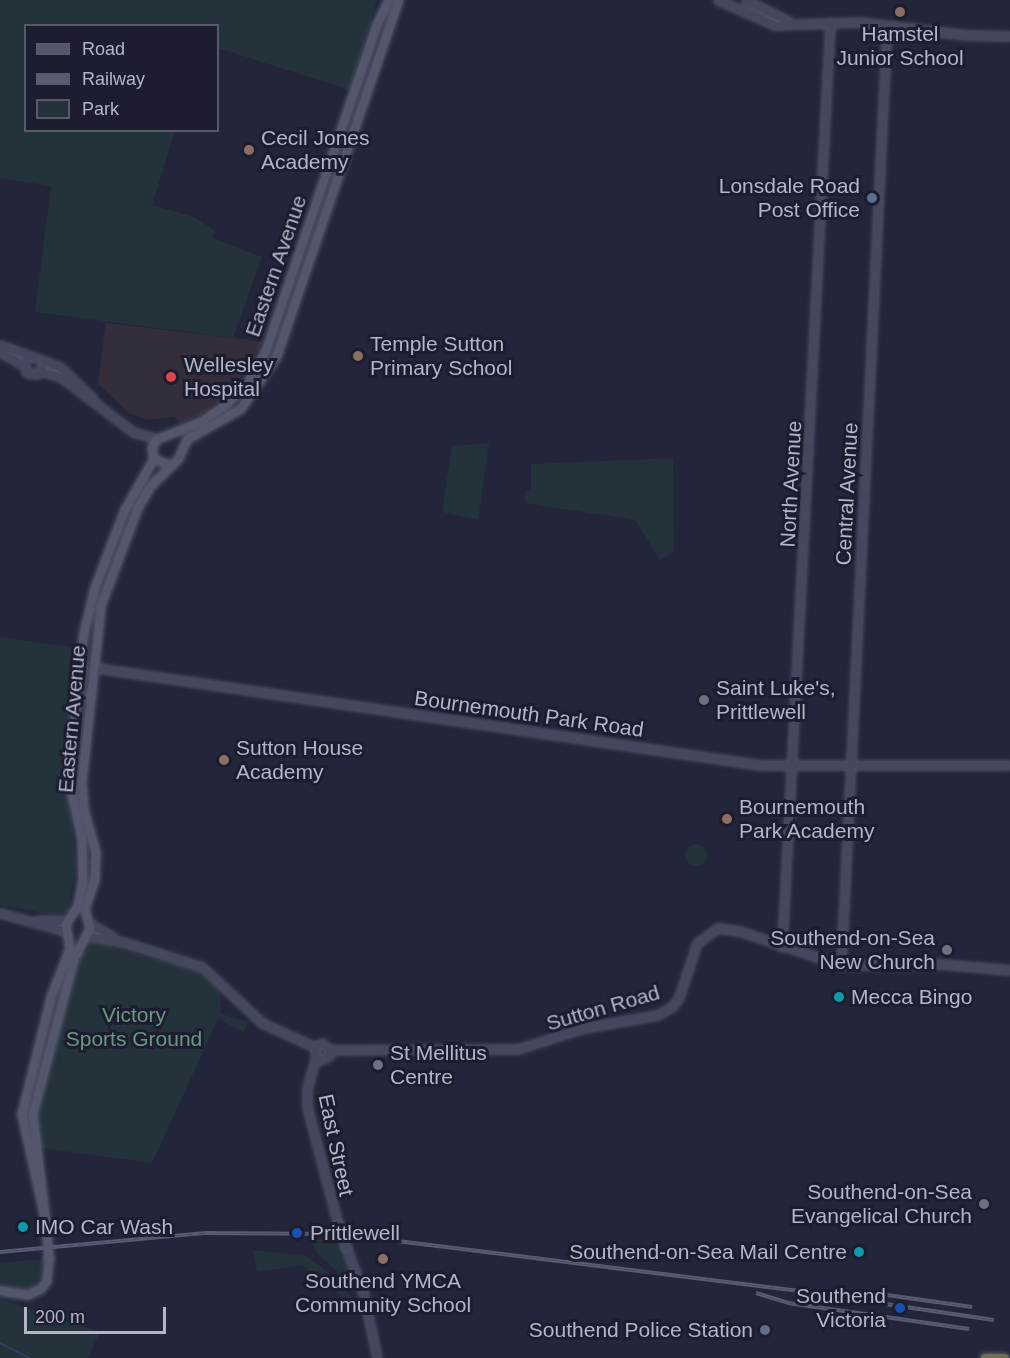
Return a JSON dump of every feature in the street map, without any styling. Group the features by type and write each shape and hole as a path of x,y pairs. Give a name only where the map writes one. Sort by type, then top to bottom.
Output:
{"highway":[{"path":"985,1358 1004,1358"}],"main road":[{"name":"Eastern Avenue","path":"46,1219 32,1170 22,1114 52,995 70,949 67,934 70,919 80,897 83,856 72,794 71,757 82,655 95,588 125,510 153,455 157,439 169,436 225,406 247,384 266,351 377,25 389,0"},
{"name":"Eastern Avenue","path":"0,1292 28,1295 41,1289 47,1281 49,1259 34,1134 35,1100 74,960 86,938 96,867 82,790 92,668 105,594 142,500 169,465 178,460 188,439 241,409 277,356 399,0"},
{"path":"169,436 178,441 182,449"},
{"path":"153,455 169,465"},
{"path":"70,919 87,921"},
{"path":"67,934 86,938"}],"street":[{"path":"718,0 768,23 830,22 887,25 966,35 1010,36"},
{"path":"746,0 765,13 796,23"},
{"name":"North Avenue","path":"782,947 794,765 830,22"},
{"name":"Central Avenue","path":"842,965 887,25"},
{"path":"0,345 28,356 38,356 42,361 60,366 110,416"},
{"path":"0,352 23,364 30,374 40,371 61,377 133,432 153,455"},
{"path":"23,364 28,356"},
{"path":"40,371 42,361"},
{"path":"133,432 157,439"},
{"path":"77,710 92,668 82,655"},
{"name":"Bournemouth Park Road","path":"92,668 737,762 794,765 1010,765"},
{"path":"0,913 33,920 67,934"},
{"path":"33,920 70,919"},
{"name":"Sutton Road","path":"87,921 123,942"},
{"name":"Sutton Road","path":"86,938 123,942 202,967 262,1023 315,1047 324,1043 330,1050 526,1047 570,1031 666,1011 679,997 697,943 715,929 733,929 842,965 941,964 1010,970"},
{"path":"315,1047 316,1057 324,1060 330,1050"},
{"name":"East Street","path":"316,1057 307,1096 311,1124 338,1224 363,1292 377,1358"},
{"name":"East Street","path":"310,1076 324,1060"}],"shaded area":[{"name":"Wellesley Hospital","path":"106,323 263,342 231,393 197,417 180,423 174,417 147,420 129,413 98,384"}],"green space":[{"path":"0,0 377,0 350,90 219,48 219,24 24,24 24,132 175,132 152,205 194,217 215,231 212,238 262,257 233,338 35,312 51,186 0,178"},
{"path":"489,443 478,520 442,512 452,446"},
{"path":"673,458 674,552 660,560 635,520 525,503 525,491 531,491 531,464"},
{"path":"0,637 76,648 65,759 76,866 68,911 60,916 0,905"},
{"path":"696,844 704,847 707,855 704,863 696,866 688,863 685,855 688,847"},
{"name":"Victory Sports Ground","path":"93,942 197,970 220,991 221,1014 248,1022 244,1032 218,1019 152,1163 41,1148 37,1122 41,1096 75,966"},
{"path":"311,1239 339,1240 358,1292 317,1253"},
{"path":"253,1250 306,1256 337,1279 352,1298 343,1297 302,1265 257,1272"},
{"path":"42,1259 42,1275 30,1290 0,1289 0,1263"},
{"path":"0,1299 100,1332 88,1358 0,1358"}],"waterway":[{"path":"0,1343 29,1358"}],"railway":[{"path":"0,1252 206,1233 341,1234 797,1291 994,1320"},
{"path":"756,1293 788,1303 969,1329"},
{"path":"880,1294 972,1307"}],"place":[{"name":"Hamstel Junior School","path":"900,12"},
{"name":"Cecil Jones Academy","path":"249,150"},
{"name":"Lonsdale Road Post Office","path":"872,198"},
{"name":"Temple Sutton Primary School","path":"358,356"},
{"name":"Wellesley Hospital","path":"171,377"},
{"name":"Saint Luke's, Prittlewell","path":"704,700"},
{"name":"Sutton House Academy","path":"224,760"},
{"name":"Bournemouth Park Academy","path":"727,819"},
{"name":"Southend-on-Sea New Church","path":"947,950"},
{"name":"Mecca Bingo","path":"839,997"},
{"name":"St Mellitus Centre","path":"378,1065"},
{"name":"Southend-on-Sea Evangelical Church","path":"984,1204"},
{"name":"IMO Car Wash","path":"23,1227"},
{"name":"Prittlewell","path":"297,1233"},
{"name":"Southend-on-Sea Mail Centre","path":"859,1252"},
{"name":"Southend YMCA Community School","path":"383,1259"},
{"name":"Southend Victoria","path":"900,1308"},
{"name":"Southend Police Station","path":"765,1330"}]}
